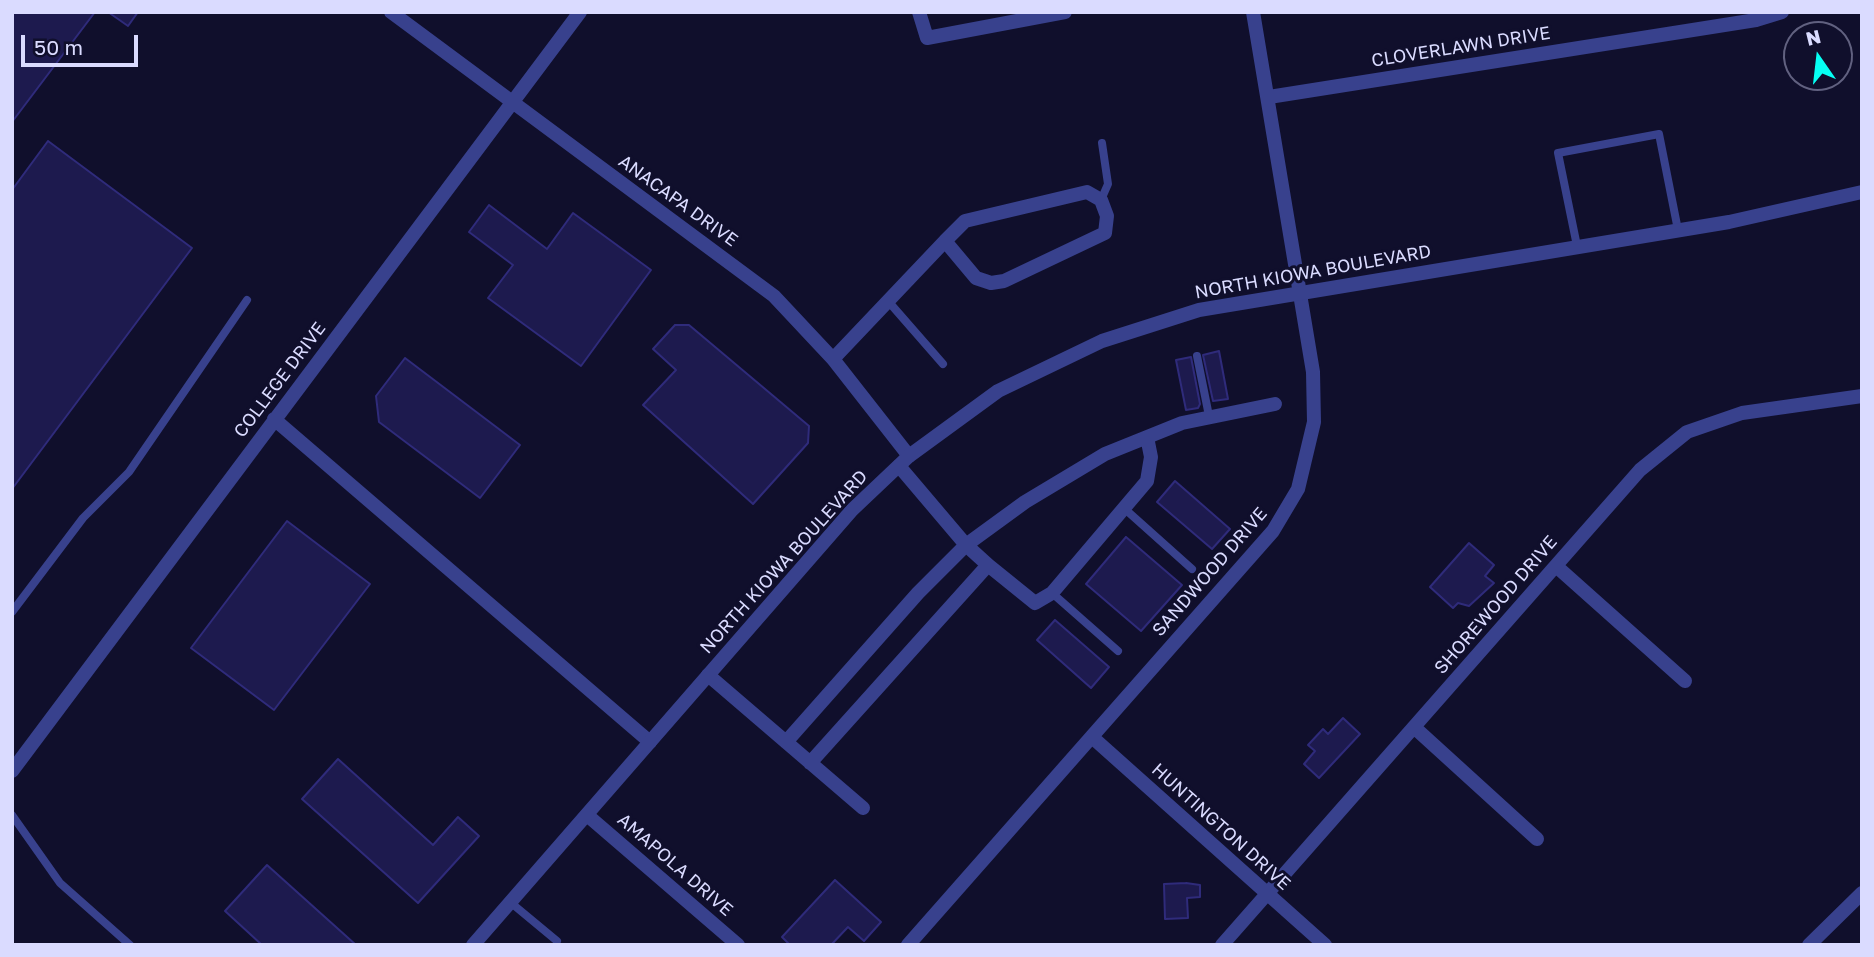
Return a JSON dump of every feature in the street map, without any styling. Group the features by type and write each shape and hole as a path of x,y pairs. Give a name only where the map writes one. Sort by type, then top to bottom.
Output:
{"street":[{"name":"ANACAPA DRIVE","path":"391,12 774,296 833,359 966,545 1035,603 1052,593"},
{"name":"COLLEGE DRIVE","path":"12,771 580,12"},
{"path":"919,12 927,38 1065,12"},
{"name":"SANDWOOD DRIVE","path":"908,945 1273,531 1298,489 1314,422 1313,372 1253,12"},
{"name":"CLOVERLAWN DRIVE","path":"1269,97 1756,20 1782,12"},
{"path":"833,359 945,241 965,221 1087,192 1101,200 1107,216 1105,233 1004,281 991,283 976,278 945,241"},
{"name":"NORTH KIOWA BOULEVARD","path":"473,945 852,510 904,461 998,391 1102,341 1199,310 1299,291 1678,230 1789,210 1862,192"},
{"name":"SHOREWOOD DRIVE","path":"1222,945 1640,470 1687,432 1742,413 1862,396"},
{"path":"786,742 918,593 966,545 1078,468 1147,438 1209,416 1275,404"},
{"path":"274,419 650,742"},
{"path":"1052,593 1126,510 1147,481 1151,457 1147,438"},
{"path":"810,762 988,565"},
{"path":"1556,566 1685,681"},
{"path":"708,675 863,808"},
{"path":"1415,728 1537,839"},
{"name":"HUNTINGTON DRIVE","path":"1092,737 1325,945"},
{"name":"AMAPOLA DRIVE","path":"587,815 738,945"},
{"path":"1810,945 1862,893"}],"lane":[{"path":"1577,246 1558,153 1659,134 1678,230"},
{"path":"1101,200 1108,184 1102,143"},
{"path":"12,612 83,518 129,472 247,300"},
{"path":"888,301 943,365"},
{"path":"1197,356 1209,416"},
{"path":"1126,510 1192,569"},
{"path":"1052,593 1118,651"},
{"path":"12,815 60,883 130,945"},
{"path":"510,902 557,941"}],"building":[{"path":"12,12 95,12 12,122"},
{"path":"108,12 138,12 128,26"},
{"path":"48,141 192,248 12,489 12,190"},
{"path":"489,205 547,249 573,213 651,270 581,366 488,298 513,265 469,232"},
{"path":"675,325 689,325 809,426 808,443 753,504 643,405 676,370 653,349"},
{"path":"1219,351 1228,399 1213,401 1203,355"},
{"path":"1191,357 1200,404 1198,408 1186,410 1176,360"},
{"path":"405,358 520,445 480,498 379,422 376,396"},
{"path":"1175,481 1230,529 1212,549 1157,502"},
{"path":"287,521 370,584 274,710 191,648"},
{"path":"1126,537 1182,585 1141,631 1086,584"},
{"path":"1469,543 1494,565 1485,576 1494,583 1469,606 1458,603 1453,608 1430,587"},
{"path":"1055,620 1109,667 1091,688 1037,640"},
{"path":"1343,718 1360,734 1319,778 1304,764 1315,751 1308,745 1323,729 1328,734"},
{"path":"338,759 433,845 458,817 479,836 418,903 302,799"},
{"path":"267,865 356,945 262,945 225,911"},
{"path":"835,880 881,922 864,941 848,927 831,945 790,945 782,937"},
{"path":"1164,884 1200,885 1200,897 1187,898 1188,918 1165,919"}]}
